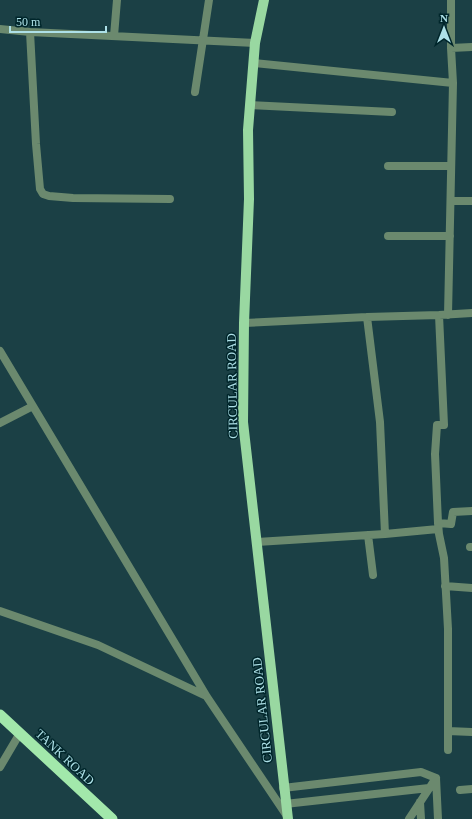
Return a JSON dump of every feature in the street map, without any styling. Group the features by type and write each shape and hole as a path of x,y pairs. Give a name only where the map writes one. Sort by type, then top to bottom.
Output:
{"highway":[{"name":"TANK ROAD","path":"0,715 112,819"}],"main road":[{"name":"CIRCULAR ROAD","path":"264,0 255,43 248,130 249,200 244,323 243,422 287,818"}],"street":[{"path":"114,36 117,0"},
{"path":"195,92 209,0"},
{"path":"448,315 453,83 451,0"},
{"path":"0,29 30,32 255,43"},
{"path":"30,32 36,144 40,189 43,194 73,198 170,199"},
{"path":"451,48 472,47"},
{"path":"253,63 453,83"},
{"path":"250,104 392,112"},
{"path":"388,166 451,166"},
{"path":"450,201 472,201"},
{"path":"388,236 450,236"},
{"path":"244,323 448,315 472,312"},
{"path":"439,315 444,424 437,425 435,454 438,526 444,558 448,629 448,750"},
{"path":"367,317 380,422 385,534"},
{"path":"0,351 207,697 287,818"},
{"path":"0,423 33,406"},
{"path":"257,542 385,534 451,524 453,512 472,511"},
{"path":"368,535 373,575"},
{"path":"445,586 472,588"},
{"path":"0,611 98,645 207,697"},
{"path":"448,731 472,732"},
{"path":"0,767 20,733"},
{"path":"283,788 421,772 436,778"},
{"path":"409,819 436,778"},
{"path":"436,778 438,819"},
{"path":"285,804 429,788"},
{"path":"460,790 472,789"},
{"path":"420,802 420,819"}]}
